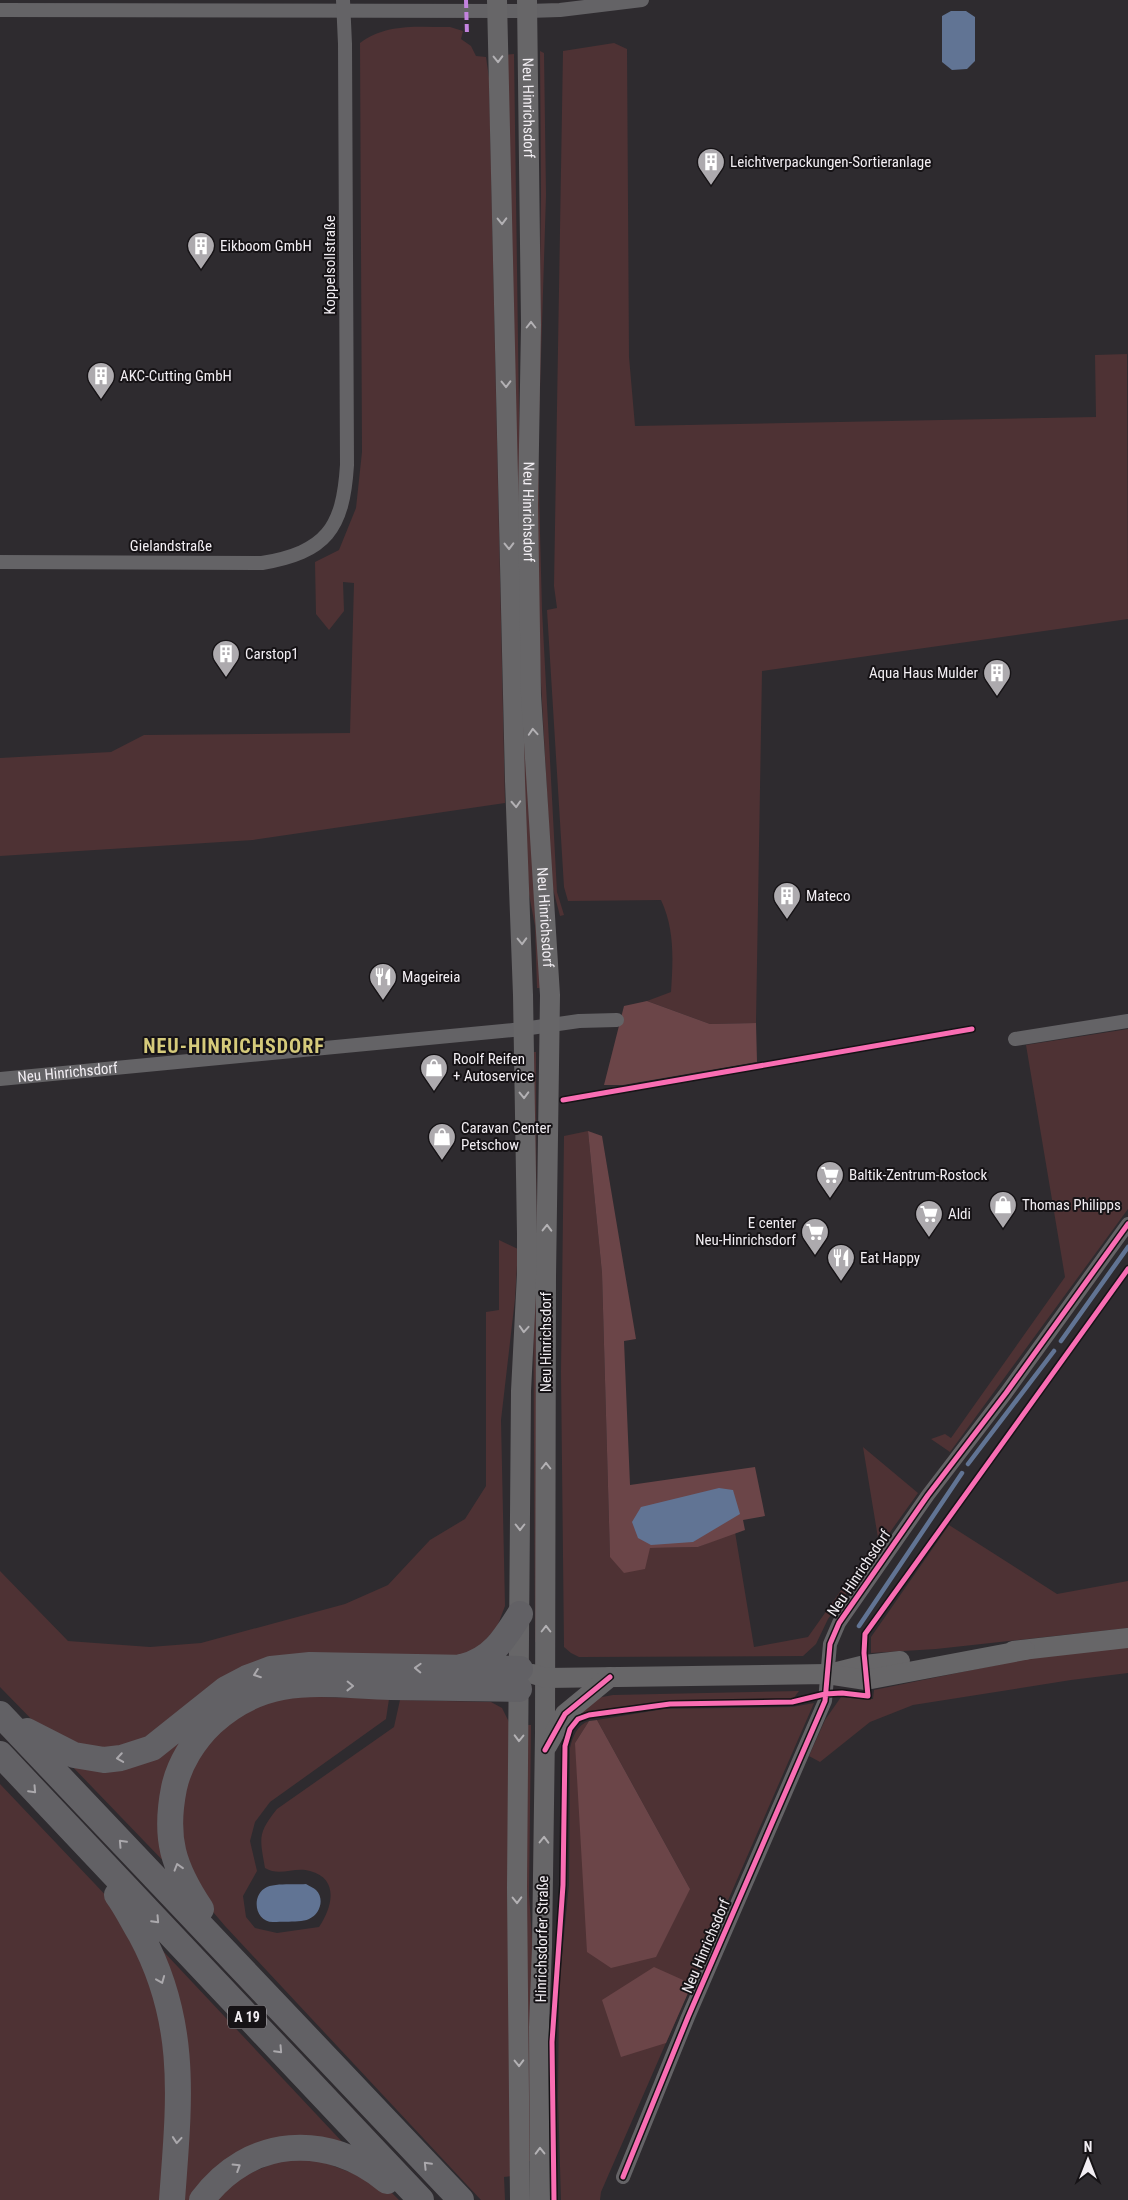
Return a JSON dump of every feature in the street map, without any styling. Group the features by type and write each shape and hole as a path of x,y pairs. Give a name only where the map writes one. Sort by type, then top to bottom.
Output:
{"highway":[{"path":"455,1669 474,1664 494,1651 520,1614"},
{"path":"2,1716 74,1755 104,1760 121,1758 152,1748 226,1689 247,1678 271,1669 310,1664 455,1669 519,1679"},
{"path":"240,1968 181,1878 172,1843 170,1817 176,1782 190,1751 208,1727 243,1699 257,1693 286,1686 519,1679"},
{"name":"A 19","path":"2,1716 460,2200"},
{"name":"A 19","path":"0,1754 421,2200"},
{"path":"74,1833 96,1873 119,1898 133,1921 163,1983 171,2010 177,2047 179,2082 172,2200"},
{"path":"202,2200 210,2189 234,2168 266,2152 296,2147 316,2148 350,2157 376,2171 411,2200"}],"main road":[{"name":"Neu Hinrichsdorf","path":"497,5 515,781 523,995 527,1274 520,1391 519,1679"},
{"name":"Neu Hinrichsdorf","path":"527,5 531,326 528,504 531,686 546,915 550,1025 546,1267 546,1678"},
{"path":"523,995 529,1013 538,1022 550,1025"},
{"path":"523,1029 538,1037 549,1050"},
{"path":"519,1679 827,1674 865,1665 1128,1638"},
{"path":"545,1750 565,1714 610,1677"},
{"name":"Hinrichsdorfer Straße","path":"540,2200 539,2027 546,1678"},
{"name":"Hinrichsdorfer Straße","path":"519,1679 517,1888 520,2200"}],"street":[{"path":"0,10 343,5 527,5 560,10 642,0"},
{"name":"Koppelsollstraße","path":"331,528 341,509 345,491 346,465 346,54 343,5"},
{"name":"Gielandstraße","path":"0,562 262,563 301,554 318,544 331,528"},
{"name":"Neu Hinrichsdorf","path":"0,1079 523,1029 579,1021 617,1020"},
{"path":"1015,1039 1128,1021"},
{"name":"Neu Hinrichsdorf","path":"622,2177 688,2017 825,1701 830,1644 839,1623 928,1495 1006,1393 1128,1224"}],"shaded area":[{"path":"450,27 463,31 461,39 471,46 476,56 486,57 489,78 505,803 253,840 0,856 0,758 111,752 144,735 350,733 354,583 343,582 344,611 329,630 316,614 315,562 339,550 356,508 362,452 360,43 391,29"},
{"path":"614,43 627,49 629,357 635,426 1096,417 1095,355 1127,354 1128,619 762,671 756,1023 710,1024 647,1001 671,992 671,934 666,911 661,900 568,901 564,887 547,610 557,608 554,586 563,51"},
{"path":"540,51 544,53 546,195 538,454 542,610 557,892 564,915 560,916 552,885 536,591 541,195"},
{"path":"514,54 523,699 541,988 537,988 535,926 529,894 518,698 504,55"},
{"path":"647,1001 710,1024 756,1023 757,1062 623,1085 604,1085 624,1006"},
{"path":"1128,1029 1128,1209 950,1452 931,1439 945,1434 951,1438 1065,1277 1026,1045"},
{"path":"532,1052 536,1052 538,1642 535,1642"},
{"path":"588,1131 602,1273 610,1557 650,1548 698,1547 735,1532 754,1647 808,1637 878,1538 863,1447 918,1493 828,1619 816,1644 803,1656 579,1657 564,1647 561,1372 564,1136"},
{"path":"588,1131 602,1136 636,1339 624,1341 630,1485 755,1467 765,1516 743,1520 745,1530 698,1547 650,1548 645,1569 624,1573 610,1557 602,1273"},
{"path":"499,1240 518,1249 515,1299 501,1420 505,1606 497,1627 481,1645 457,1659 362,1657 162,1733 100,1753 40,1728 0,1687 0,1571 68,1641 150,1647 201,1643 345,1604 388,1585 430,1540 465,1519 486,1486 486,1312 499,1310"},
{"path":"949,1525 1057,1594 1128,1581 1128,1628 936,1649 871,1653 871,1637"},
{"path":"1128,1647 1128,1673 913,1705 870,1722 820,1762 809,1756 825,1720 841,1697 873,1699 874,1690 1025,1659"},
{"path":"323,1675 192,1736 171,1869 68,1762 91,1765"},
{"path":"799,1691 793,1699 667,1701 582,1713 578,1710 597,1698 613,1695"},
{"path":"287,1696 389,1699 386,1719 270,1802 255,1822 250,1841 257,1871 243,1896 246,1917 255,1928 277,1933 319,1927 330,1903 331,1895 326,1880 320,1875 304,1870 276,1872 265,1868 261,1843 263,1831 277,1809 394,1727 400,1700 491,1702 502,1708 510,1724 512,2176 504,2177 505,2200 481,2200 225,1926 196,1892 178,1845 180,1792 210,1733 227,1718"},
{"path":"814,1703 601,2192 600,2200 561,2200 558,2099 559,1987 569,1884 570,1748 574,1735 581,1725 589,1721 575,1743 690,1889 597,1720 664,1709 792,1707"},
{"path":"597,1720 690,1889 656,1957 611,1968 587,1952 575,1743 589,1721"},
{"path":"527,1725 531,1725 529,1894 534,1968 531,2161 527,2161 525,1894"},
{"path":"0,1784 113,1903 140,1947 170,2047 165,2200 0,2200"},
{"path":"148,1935 347,2147 315,2140 193,2200 179,2200 183,2135"},
{"path":"654,1967 692,1984 666,2043 621,2057 602,2000"},
{"path":"299,2153 384,2185 399,2200 210,2200 224,2184"}],"water":[{"path":"951,11 966,11 975,17 975,61 967,69 952,70 942,62 942,16"},
{"path":"719,1488 733,1490 740,1514 693,1542 651,1545 638,1538 632,1522 641,1507"},
{"path":"306,1884 316,1890 321,1902 313,1917 301,1921 274,1922 262,1918 257,1908 257,1902 258,1896 267,1887"}],"waterway":[{"path":"1061,1341 1128,1247"},
{"path":"968,1464 1054,1351"},
{"path":"859,1626 962,1473"}],"marked path":[{"path":"466,0 467,35"}],"cycle path":[{"path":"563,1100 972,1029"},
{"path":"623,2177 688,2017 825,1701 830,1644 839,1623 928,1495 1006,1393 1128,1224"},
{"path":"554,2200 552,2042 563,1885 565,1746 570,1729 578,1719 589,1715 670,1704 792,1702 825,1694 842,1693 868,1696 864,1653 865,1634 1128,1269"},
{"path":"545,1750 565,1714 610,1677"}],"place":[{"name":"Leichtverpackungen-Sortieranlage","path":"711,186"},
{"name":"Eikboom GmbH","path":"201,270"},
{"name":"AKC-Cutting GmbH","path":"101,400"},
{"name":"Carstop1","path":"226,678"},
{"name":"Aqua Haus Mulder","path":"997,697"},
{"name":"Mateco","path":"787,920"},
{"name":"Mageireia","path":"383,1001"},
{"name":"Roolf Reifen + Autoservice","path":"434,1092"},
{"name":"Caravan Center Petschow","path":"442,1161"},
{"name":"Baltik-Zentrum-Rostock","path":"830,1199"},
{"name":"Thomas Philipps","path":"1003,1229"},
{"name":"Aldi","path":"929,1238"},
{"name":"E center Neu-Hinrichsdorf","path":"815,1256"},
{"name":"Eat Happy","path":"841,1282"}],"district":[{"name":"NEU-HINRICHSDORF","path":"234,1046"}]}
